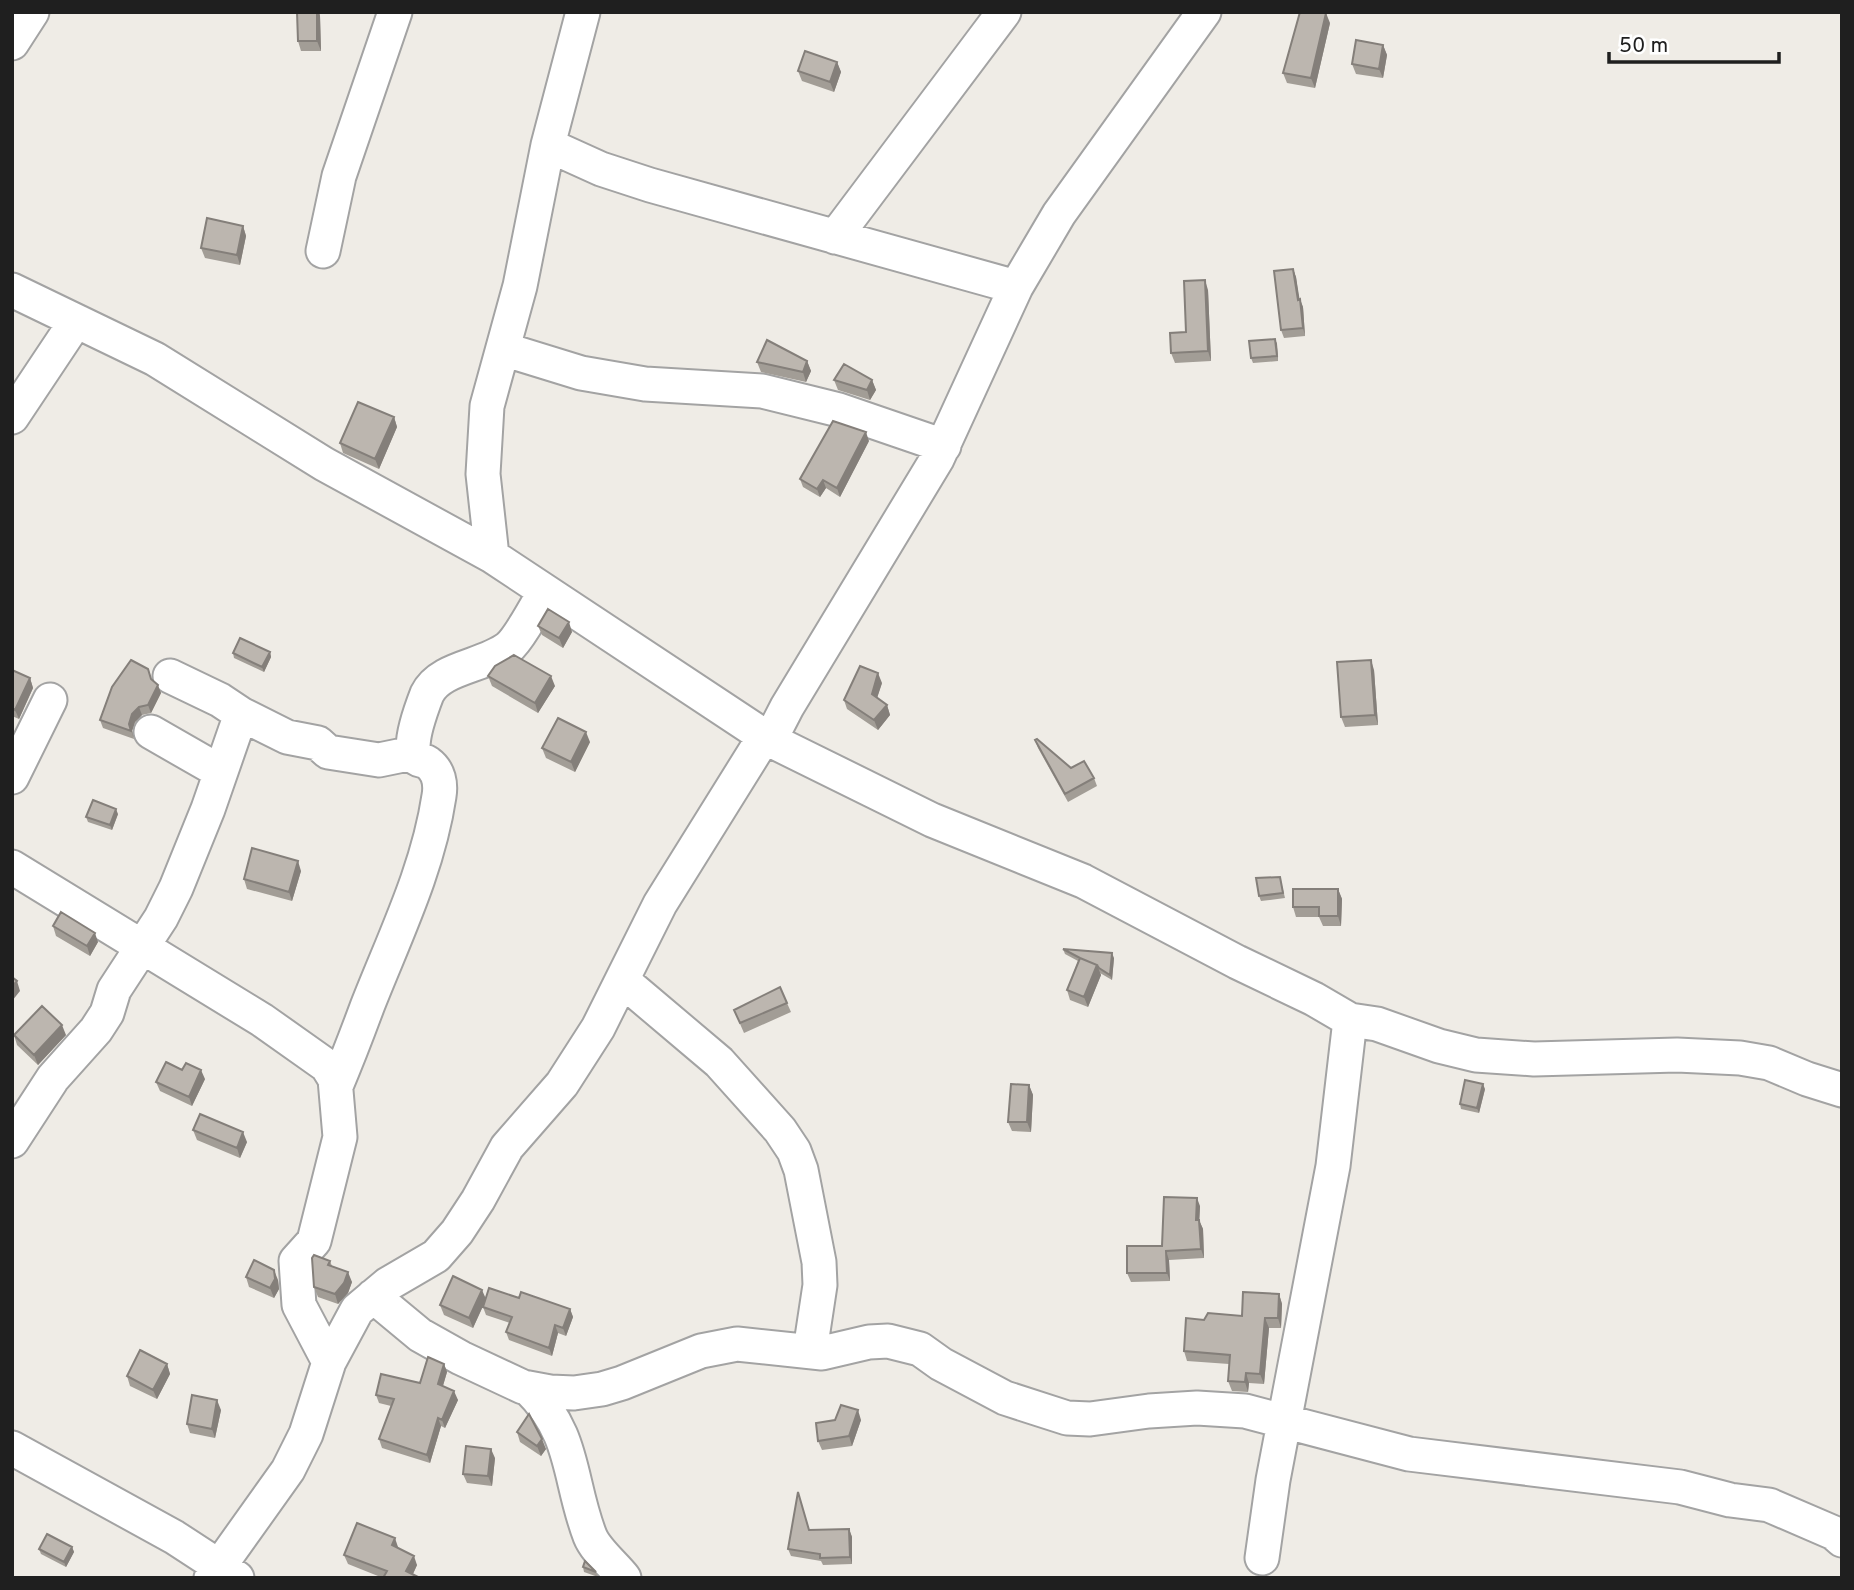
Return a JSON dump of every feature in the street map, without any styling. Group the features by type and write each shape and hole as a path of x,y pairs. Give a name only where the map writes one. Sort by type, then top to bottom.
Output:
{"street":[{"path":"12,43 32,12"},
{"path":"323,251 339,176 395,12"},
{"path":"492,556 483,474 487,406 520,286 548,145 583,12"},
{"path":"835,237 1004,12"},
{"path":"12,1448 223,1574 288,1470 306,1434 329,1362 356,1310 388,1284 436,1256 457,1232 478,1200 507,1147 562,1084 598,1028 660,904 787,707 944,446 1016,287 1059,215 1204,12"},
{"path":"548,145 601,169 650,185 1016,287"},
{"path":"12,289 155,359 324,464 492,556 767,739 932,820 1083,881 1350,1020 1377,1024 1439,1046 1476,1055 1534,1059 1677,1055 1740,1058 1769,1063 1842,1090"},
{"path":"12,417 76,321"},
{"path":"503,349 581,373 645,384 762,391 839,410 944,446"},
{"path":"336,1086 390,954 430,842 440,793 439,777 428,763 417,759 413,752 414,736 433,683 447,674 496,656 511,646 545,590"},
{"path":"170,676 287,737 318,743 328,752 379,760 413,752"},
{"path":"12,777 50,700"},
{"path":"12,1140 54,1078 96,1030 107,1013 114,990 161,918 208,809 241,714"},
{"path":"151,732 219,771"},
{"path":"12,867 289,1037 327,1066 335,1079 340,1137 314,1241 296,1261 299,1305 329,1362"},
{"path":"622,980 719,1062 780,1130 794,1151 801,1170 820,1262 820,1285 810,1351"},
{"path":"1262,1558 1273,1480 1333,1166 1350,1020"},
{"path":"373,1296 420,1335 461,1358 528,1388 574,1393 602,1389 701,1351 737,1344 822,1353 869,1342 888,1341 920,1349 941,1364 1005,1398 1067,1418 1090,1419 1149,1410 1197,1408 1245,1411 1409,1454 1680,1487 1730,1500 1769,1505 1834,1533 1842,1540"},
{"path":"528,1388 552,1415 562,1436 591,1539 624,1578"}],"building":[{"path":"297,12 317,12 317,41 298,41"},
{"path":"1300,12 1326,13 1311,78 1283,73"},
{"path":"1356,40 1383,45 1379,69 1352,64"},
{"path":"805,51 837,62 830,82 798,71"},
{"path":"207,218 243,226 237,255 201,248"},
{"path":"1293,269 1303,328 1281,330 1274,271"},
{"path":"1205,280 1208,351 1171,353 1170,333 1186,332 1184,281"},
{"path":"1275,339 1277,356 1251,358 1249,341"},
{"path":"767,340 807,361 803,372 757,362"},
{"path":"844,364 872,380 867,390 834,380"},
{"path":"358,402 394,417 375,459 340,443"},
{"path":"833,421 866,432 837,488 823,480 817,489 800,479"},
{"path":"548,609 569,622 559,638 538,626"},
{"path":"240,638 270,652 262,667 233,653"},
{"path":"514,655 551,676 535,703 488,676 495,666"},
{"path":"131,660 148,669 151,679 158,685 148,705 139,707 132,714 129,724 131,731 100,720 112,687"},
{"path":"1371,660 1375,715 1341,717 1337,662"},
{"path":"860,666 878,673 872,694 887,705 874,720 844,700"},
{"path":"12,670 30,678 15,710 12,708"},
{"path":"558,718 586,732 571,762 542,748"},
{"path":"1035,740 1071,768 1084,761 1094,778 1065,794"},
{"path":"93,800 116,809 110,825 86,817"},
{"path":"252,848 298,861 289,892 244,879"},
{"path":"1280,877 1283,893 1259,896 1256,878"},
{"path":"1293,889 1338,889 1338,916 1319,916 1319,907 1293,907"},
{"path":"61,912 95,933 87,946 53,926"},
{"path":"1063,949 1112,953 1110,975 1097,965"},
{"path":"1080,958 1097,965 1084,997 1067,990"},
{"path":"780,987 787,1003 740,1023 734,1010"},
{"path":"42,1006 62,1025 34,1055 14,1035"},
{"path":"166,1062 182,1070 186,1063 201,1070 189,1097 156,1082"},
{"path":"1465,1080 1483,1084 1477,1108 1460,1104"},
{"path":"1011,1084 1029,1085 1027,1122 1008,1122"},
{"path":"200,1114 243,1132 237,1148 193,1130"},
{"path":"1164,1197 1197,1198 1196,1220 1199,1220 1201,1249 1166,1251 1167,1273 1127,1273 1127,1246 1162,1246"},
{"path":"314,1255 330,1261 328,1265 348,1272 344,1283 335,1294 314,1287"},
{"path":"254,1260 274,1270 275,1279 270,1288 246,1277"},
{"path":"453,1276 482,1290 469,1318 440,1305"},
{"path":"489,1288 519,1298 521,1292 570,1309 563,1328 555,1325 549,1348 506,1332 512,1317 483,1307"},
{"path":"1243,1292 1279,1294 1278,1318 1265,1318 1260,1374 1246,1373 1245,1382 1228,1381 1230,1355 1184,1351 1186,1318 1204,1320 1208,1313 1242,1316"},
{"path":"140,1350 167,1364 153,1390 127,1376"},
{"path":"428,1357 444,1364 438,1384 454,1391 442,1420 438,1418 427,1455 379,1439 394,1399 376,1395 381,1374 420,1383"},
{"path":"192,1395 217,1400 212,1429 187,1424"},
{"path":"841,1405 858,1410 849,1436 818,1441 816,1423 835,1420"},
{"path":"529,1414 542,1439 537,1446 517,1432"},
{"path":"466,1446 491,1449 488,1476 463,1474"},
{"path":"798,1492 809,1530 849,1529 850,1557 820,1558 820,1554 788,1549"},
{"path":"357,1523 395,1538 392,1545 414,1556 406,1571 420,1578 383,1578 387,1571 344,1555"},
{"path":"47,1534 72,1547 64,1562 39,1549"},
{"path":"585,1561 596,1572 583,1567"}]}
